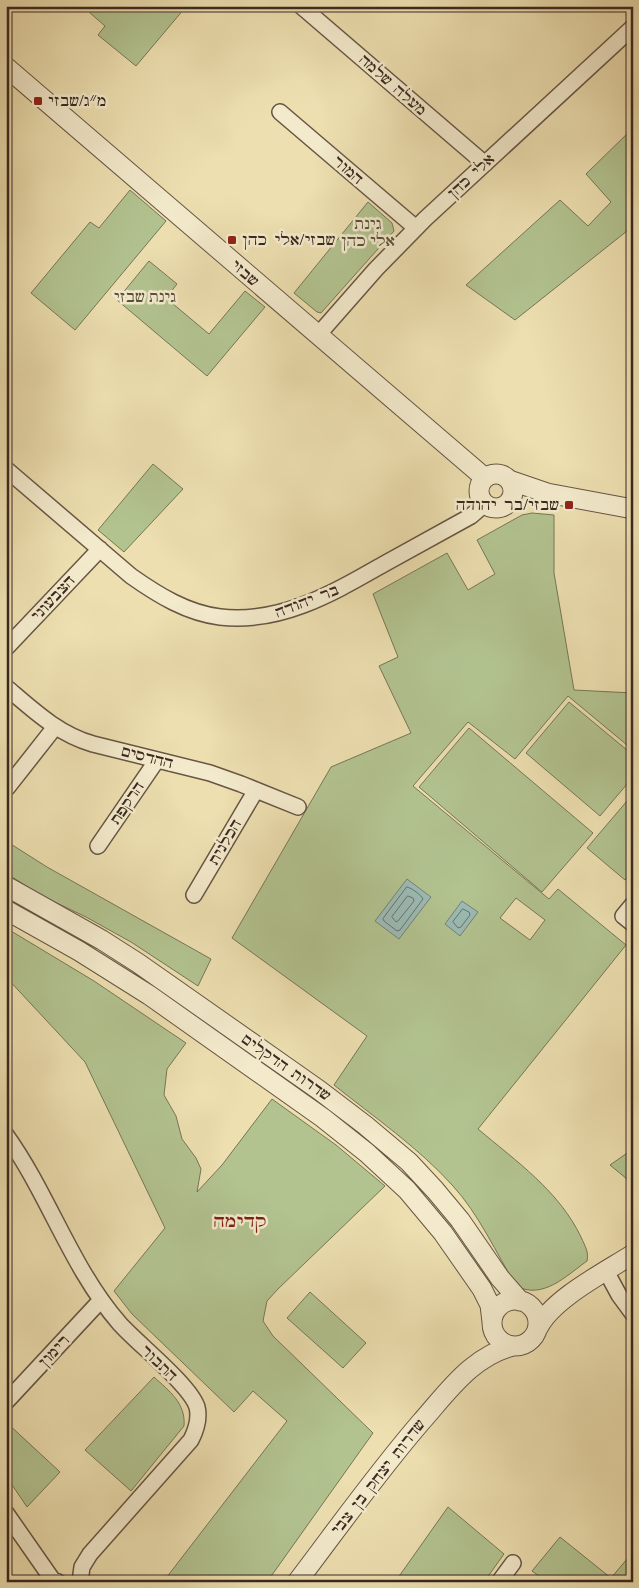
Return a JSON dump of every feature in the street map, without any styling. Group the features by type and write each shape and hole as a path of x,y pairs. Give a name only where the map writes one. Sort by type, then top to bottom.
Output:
{"street":[{"name":"מעלה שלמה","path":"301,6 484,164"},
{"name":"אלי כהן","path":"318,335 376,269 416,228 633,27"},
{"name":"שבזי","path":"6,67 485,478"},
{"name":"המור","path":"280,112 416,228"},
{"name":"בר יהודה","path":"6,469 131,576 175,603 219,617 266,616 291,610 317,600 344,587 471,516 485,504"},
{"path":"547,493 521,496 495,508 485,504 479,492 481,482 485,478 497,474 547,493 633,509"},
{"path":"507,504 512,494 509,480"},
{"name":"הצבעוני","path":"6,648 100,549"},
{"name":"ההדסים","path":"6,687 55,727 86,742 210,773 298,807"},
{"path":"6,788 55,727"},
{"name":"הרקפת","path":"98,846 157,760"},
{"name":"הכלנית","path":"194,895 256,790"},
{"name":"שדרות הדקלים","path":"6,886 90,933 138,963 365,1125 402,1156 435,1190 460,1220 510,1292 523,1302"},
{"path":"633,904 623,916 633,924"},
{"name":"שדרות הדקלים","path":"6,910 79,951 138,988 315,1113 367,1153 407,1190 443,1233 482,1289 490,1308 492,1323"},
{"name":"התבור","path":"6,1135 23,1161 101,1300 121,1325 188,1391 196,1406 198,1420 194,1433 186,1446 85,1560 80,1573 80,1582"},
{"path":"562,1300 544,1305 509,1301 500,1306 495,1312 492,1323 497,1338 503,1343 514,1346 524,1345 530,1341 548,1311 633,1254"},
{"path":"606,1271 619,1295 633,1314"},
{"name":"רימון","path":"6,1402 101,1300"},
{"path":"523,1302 536,1314 538,1328"},
{"name":"שדרות יצחק בן צבי","path":"298,1582 385,1465 462,1376 485,1343 492,1323"},
{"name":"שדרות יצחק בן צבי","path":"462,1376 491,1354 514,1346"},
{"path":"6,1513 52,1579 58,1582"},
{"path":"499,1582 512,1563"}],"green space":[{"path":"82,6 180,6 184,9 136,66 98,35 105,26"},
{"path":"633,128 633,226 515,320 466,285 560,200 588,226 611,202 586,174"},
{"path":"130,190 166,221 75,330 31,293 90,222 99,228"},
{"name":"גינת אלי כהן","path":"368,202 392,223 394,231 321,313 317,312 294,293"},
{"name":"גינת שבזי","path":"149,261 177,284 166,298 209,334 245,291 265,307 207,376 117,300"},
{"path":"153,464 183,489 124,552 98,530"},
{"path":"532,513 554,515 554,573 574,690 633,693 633,750 568,696 515,759 468,722 413,786 549,899 558,889 626,945 478,1129 549,1191 572,1220 586,1249 587,1261 554,1284 536,1290 526,1290 516,1286 471,1209 440,1172 396,1133 334,1085 367,1036 232,938 331,767 411,733 379,666 398,657 373,594 447,553 468,590 495,574 477,540 522,515","holes":["516,898 545,920 530,940 500,918"]},
{"path":"569,702 633,755 633,777 600,816 526,753"},
{"path":"469,728 593,833 542,892 419,787"},
{"path":"633,794 633,870 625,880 587,848"},
{"path":"6,841 47,867 211,959 198,986 131,942 86,917 40,895 6,873"},
{"path":"6,928 94,981 186,1043 167,1069 164,1095 176,1116 182,1139 196,1158 201,1169 197,1192 222,1165 272,1099 336,1145 385,1186 267,1301 263,1321 273,1336 373,1433 267,1582 163,1582 287,1421 253,1391 234,1412 132,1314 114,1291 165,1228 85,1062 6,977"},
{"path":"633,1149 633,1184 610,1165"},
{"path":"310,1292 366,1343 343,1368 287,1318"},
{"path":"154,1377 171,1393 179,1404 184,1418 184,1426 131,1491 85,1450"},
{"path":"6,1422 60,1472 27,1507 6,1476"},
{"path":"448,1507 504,1554 484,1582 395,1582"},
{"path":"560,1537 611,1578 633,1552 633,1582 547,1582 532,1571"}],"water":[{"path":"407,879 431,897 399,939 375,921"},
{"path":"462,901 478,912 460,936 445,924"}],"place":[{"name":"מ״ג/שבזי","path":"38,101"},
{"name":"שבזי/אלי כהן","path":"232,240"},
{"name":"שבזי/בר יהודה","path":"569,505"}],"district":[{"name":"קדימה","path":"240,1221"}]}
